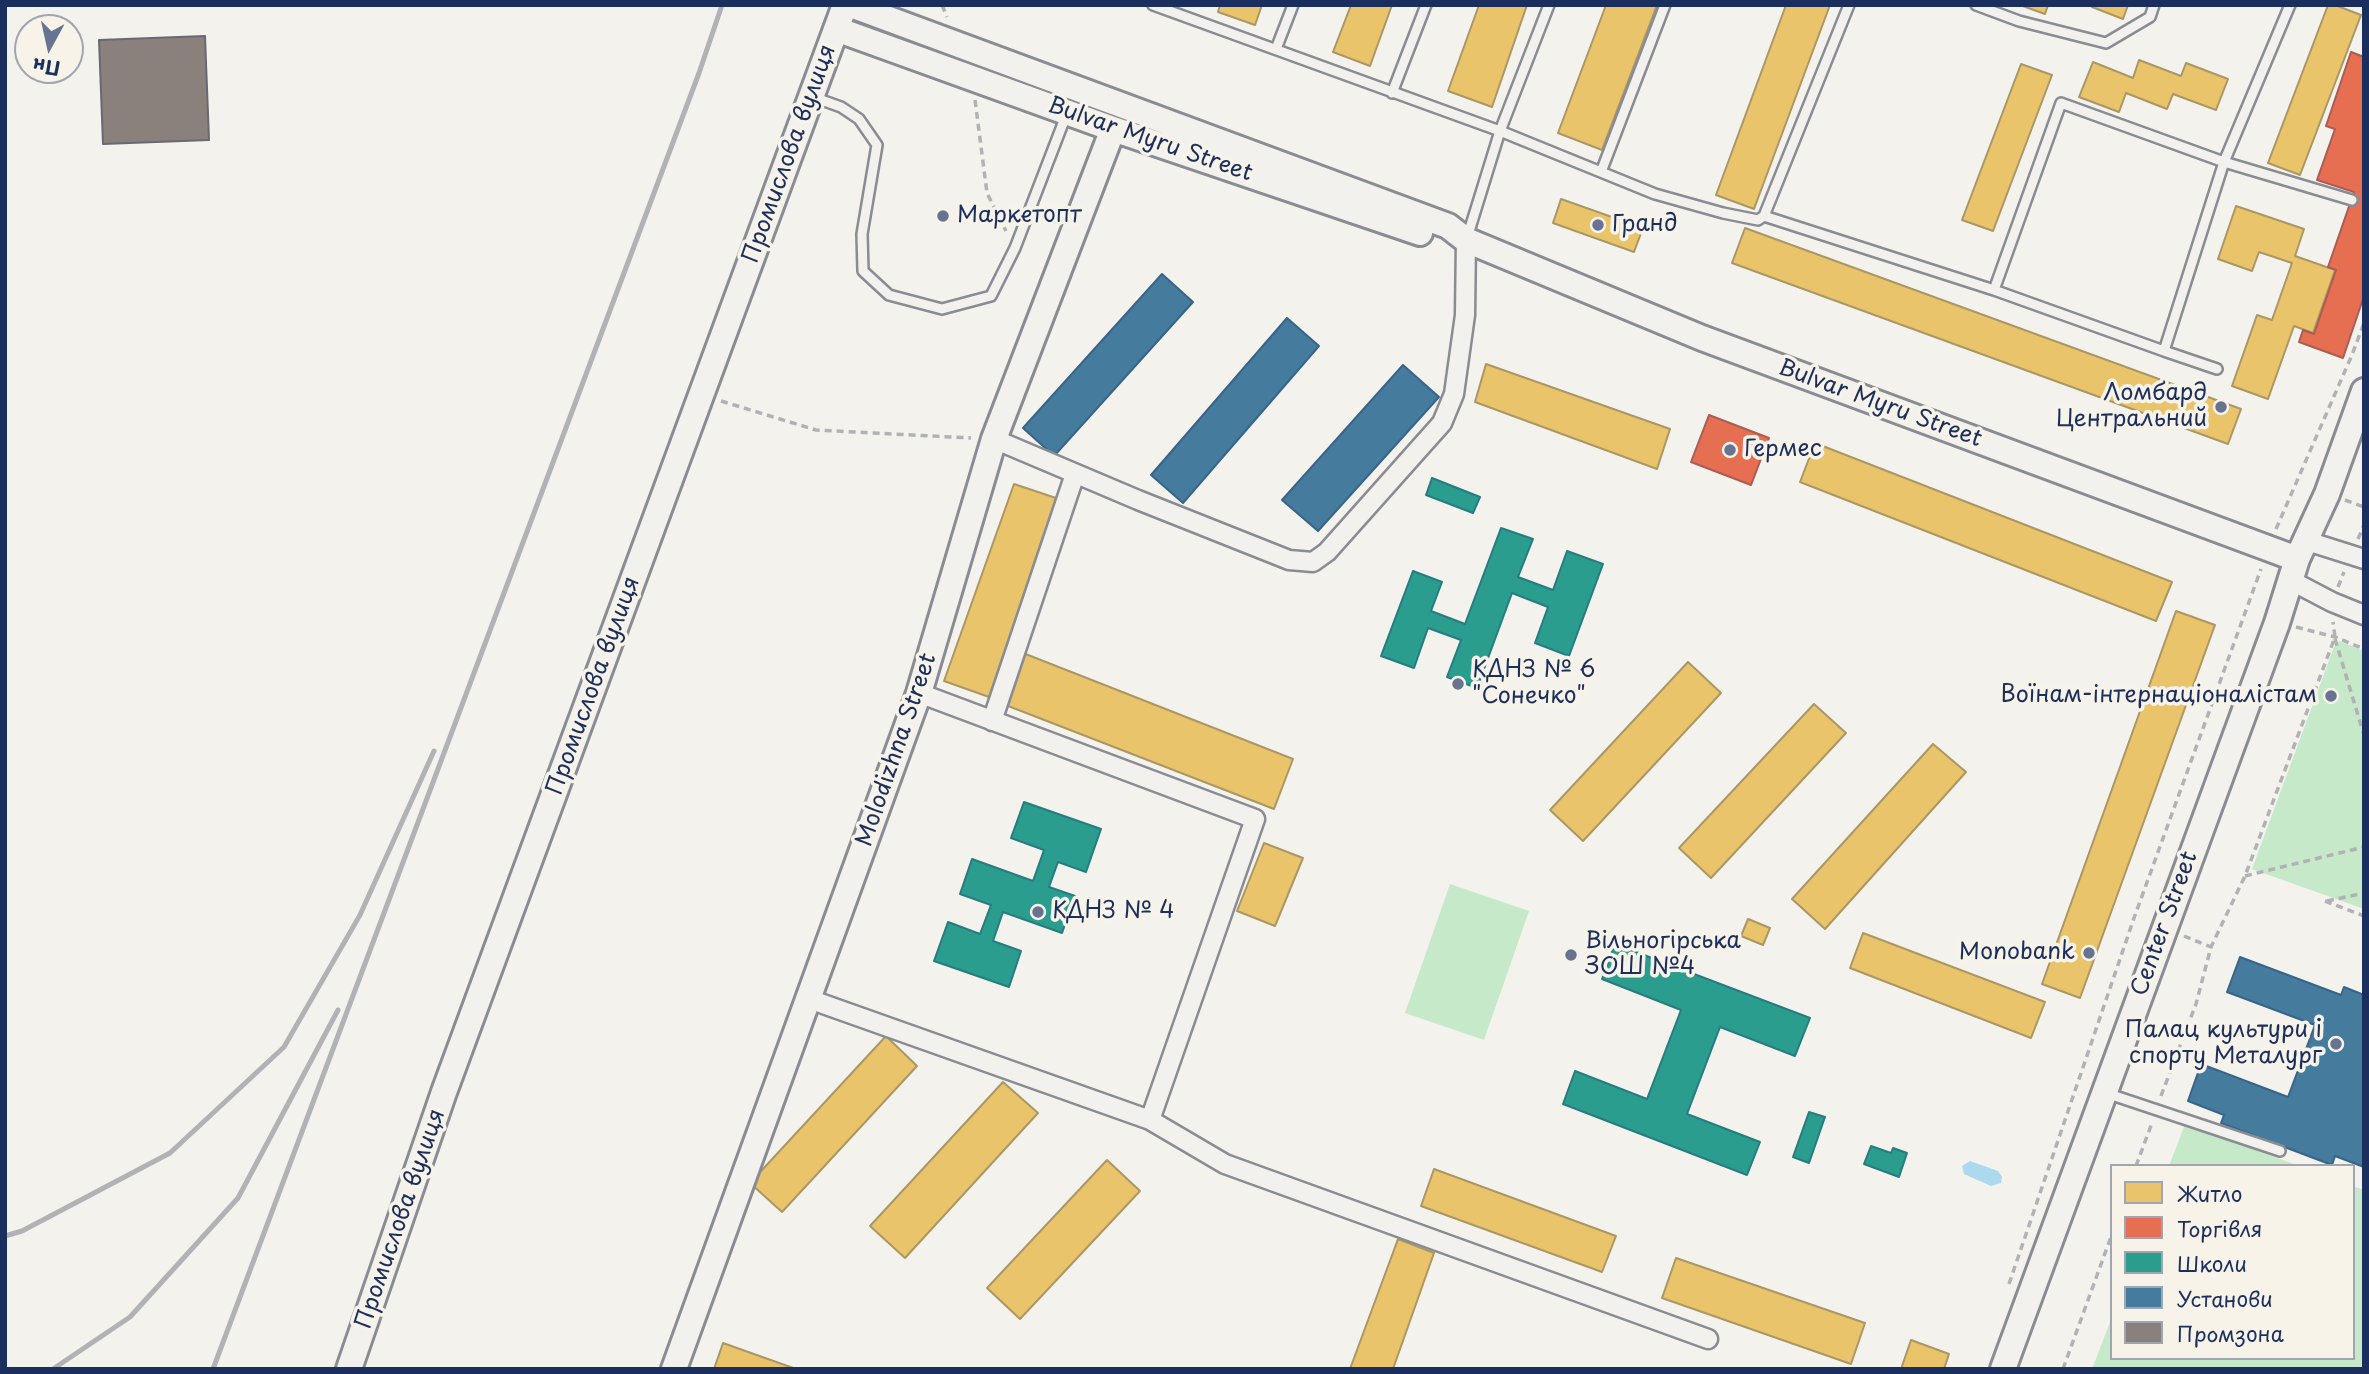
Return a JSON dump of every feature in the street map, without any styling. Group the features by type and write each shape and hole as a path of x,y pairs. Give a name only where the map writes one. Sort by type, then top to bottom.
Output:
{"street":[{"name":"Промислова вулиця","path":"349,1369 444,1092 845,5"},
{"name":"Bulvar Myru Street","path":"851,5 1448,226 1466,240 1702,338 2298,560 2358,557"},
{"name":"Bulvar Myru Street","path":"836,29 1113,129 1441,241 1466,240"},
{"name":"Molodizhna Street","path":"674,1369 919,693 994,439 1113,129"},
{"path":"994,439 1289,560 1313,562 1327,551 1443,423 1454,394 1465,315 1466,240"},
{"name":"Center Street","path":"2004,1369 2298,560 2364,391"},
{"path":"992,720 1075,474"},
{"name":"Bulvar Myru Street","path":"2298,560 2332,602 2364,614"},
{"path":"919,693 1255,819 1150,1120"},
{"path":"809,999 1150,1120 1225,1164 1708,1339"}],"lane":[{"path":"1153,5 1500,131 1655,194 1758,220 1764,216 1849,5"},
{"path":"1276,49 1293,5"},
{"path":"1392,93 1426,5"},
{"path":"1466,240 1500,131 1549,5"},
{"path":"1601,172 1665,5"},
{"path":"1976,5 2019,22 2106,43 2150,16 2154,5"},
{"path":"2164,351 2224,162 2288,6"},
{"path":"812,97 841,107 859,119 877,145 862,233 863,271 889,295 942,309 991,296 1015,248 1067,111"},
{"path":"1994,290 2062,103 2224,162 2352,200"},
{"path":"1764,216 1994,290 2217,369"},
{"path":"2104,1092 2280,1151"}],"path":[{"path":"942,5 959,45"},
{"path":"972,77 987,193 1015,248"},
{"path":"2005,1294 2134,918 2268,548 2364,323"},
{"path":"703,395 816,430 994,439"},
{"path":"2364,524 2358,557 2332,602 2334,637 2364,735"},
{"path":"2277,622 2334,637 2364,649"},
{"path":"2137,1164 2196,1004 2211,947 2245,876 2334,637"},
{"path":"2245,876 2364,847"},
{"path":"2364,893 2325,901 2364,915"},
{"path":"2063,1369 2110,1240"}],"green space":[{"path":"2339,641 2364,651 2364,909 2252,869 2334,647"},
{"path":"1450,884 1529,911 1484,1040 1405,1013"},
{"path":"2185,1124 2294,1164 2170,1164"},
{"path":"2355,1187 2364,1190 2364,1369 2092,1369 2110,1322 2110,1360 2355,1360"}],"water":[{"path":"1970,1161 1998,1171 2002,1177 2001,1183 1991,1186 1964,1174 1962,1166"}],"building: Житло":[{"path":"1220,5 1262,5 1255,25 1218,12"},
{"path":"1351,5 1392,5 1370,66 1333,52"},
{"path":"1479,5 1527,5 1492,107 1448,91"},
{"path":"1606,5 1657,5 1602,150 1558,133"},
{"path":"1786,5 1830,5 1754,209 1716,195"},
{"path":"2020,5 2048,5 2045,14"},
{"path":"2128,5 2123,19 2092,7"},
{"path":"2328,5 2361,15 2300,175 2268,163"},
{"path":"2139,60 2181,76 2186,63 2228,79 2216,110 2173,94 2167,109 2126,93 2119,112 2079,97 2093,62 2133,78"},
{"path":"2021,64 2052,75 1993,231 1962,220"},
{"name":"Гранд","path":"1561,199 1643,228 1634,252 1553,223"},
{"path":"2236,206 2304,229 2295,256 2335,270 2313,333 2294,326 2268,399 2232,386 2257,315 2272,320 2292,263 2259,252 2252,271 2218,259"},
{"path":"1745,228 2241,409 2228,444 1732,263"},
{"path":"1486,364 1670,429 1657,469 1475,402"},
{"path":"1815,443 2172,582 2156,621 1800,482"},
{"path":"1014,484 1059,499 989,697 944,681"},
{"path":"2176,611 2215,625 2080,998 2042,984"},
{"path":"1023,653 1293,759 1274,809 1003,704"},
{"path":"1688,662 1721,693 1583,841 1550,810"},
{"path":"1814,704 1846,733 1711,878 1679,848"},
{"path":"1933,744 1966,772 1825,929 1792,899"},
{"path":"1264,843 1303,858 1275,926 1237,911"},
{"path":"1748,919 1770,928 1763,945 1741,936"},
{"path":"1863,933 2045,1002 2031,1038 1850,968"},
{"path":"886,1036 917,1066 782,1212 750,1183"},
{"path":"1003,1082 1038,1113 905,1258 870,1226"},
{"path":"1107,1160 1140,1191 1020,1319 987,1288"},
{"path":"1434,1169 1616,1236 1602,1272 1421,1206"},
{"path":"1398,1239 1434,1253 1393,1369 1350,1369"},
{"path":"1676,1258 1865,1323 1851,1364 1662,1298"},
{"path":"1911,1340 1949,1354 1944,1369 1901,1369"},
{"path":"723,1343 796,1369 714,1369"}],"building: Торгівля":[{"path":"2351,52 2364,57 2364,296 2343,358 2299,342 2303,330 2314,334 2336,270 2328,267 2354,192 2317,180 2335,129 2326,126"},
{"name":"Гермес","path":"1709,415 1769,438 1751,485 1691,462"}],"building: Школи":[{"path":"1432,478 1480,497 1473,513 1426,495"},
{"path":"1501,528 1533,539 1518,577 1553,590 1567,551 1603,564 1569,656 1535,643 1548,607 1512,593 1477,688 1447,677 1461,640 1428,628 1414,668 1381,656 1413,571 1442,582 1431,611 1465,624"},
{"path":"1024,802 1101,829 1086,872 1058,862 1049,887 1075,896 1062,933 1003,912 993,941 1021,951 1009,987 934,961 948,922 980,934 991,905 960,894 972,859 1033,881 1044,850 1011,838"},
{"path":"1615,944 1810,1018 1795,1056 1720,1027 1687,1114 1760,1142 1747,1175 1563,1104 1575,1071 1647,1099 1681,1010 1602,979"},
{"path":"1809,1112 1825,1117 1809,1163 1793,1157"},
{"path":"1871,1146 1891,1153 1893,1148 1907,1153 1899,1177 1864,1164"}],"building: Установи":[{"path":"1162,274 1193,302 1054,456 1023,428"},
{"path":"1287,318 1319,346 1183,503 1151,475"},
{"path":"1403,365 1439,397 1318,531 1282,500"},
{"name":"Палац культури і спорту Металург","path":"2240,957 2341,995 2344,987 2364,995 2364,1167 2335,1156 2332,1164 2329,1164 2221,1123 2224,1115 2188,1101 2201,1064 2288,1097 2315,1025 2227,992"}],"building: Промзона":[{"path":"205,36 209,140 103,144 99,40"}],"railway":[{"path":"213,1369 699,73 722,5"},
{"path":"5,1236 22,1231 170,1153 284,1047 360,915 434,751"},
{"path":"53,1369 130,1317 238,1198 338,1010"}],"place":[{"name":"Маркетопт","path":"943,216"},
{"name":"Гранд","path":"1598,225"},
{"name":"Ломбард Центральний","path":"2221,407"},
{"name":"Гермес","path":"1730,450"},
{"name":"КДНЗ № 6 \"Сонечко\"","path":"1458,684"},
{"name":"Воїнам-інтернаціоналістам","path":"2331,696"},
{"name":"КДНЗ № 4","path":"1038,912"},
{"name":"Monobank","path":"2089,953"},
{"name":"Вільногірська ЗОШ №4","path":"1571,955"},
{"name":"Палац культури і спорту Металург","path":"2336,1044"}]}
